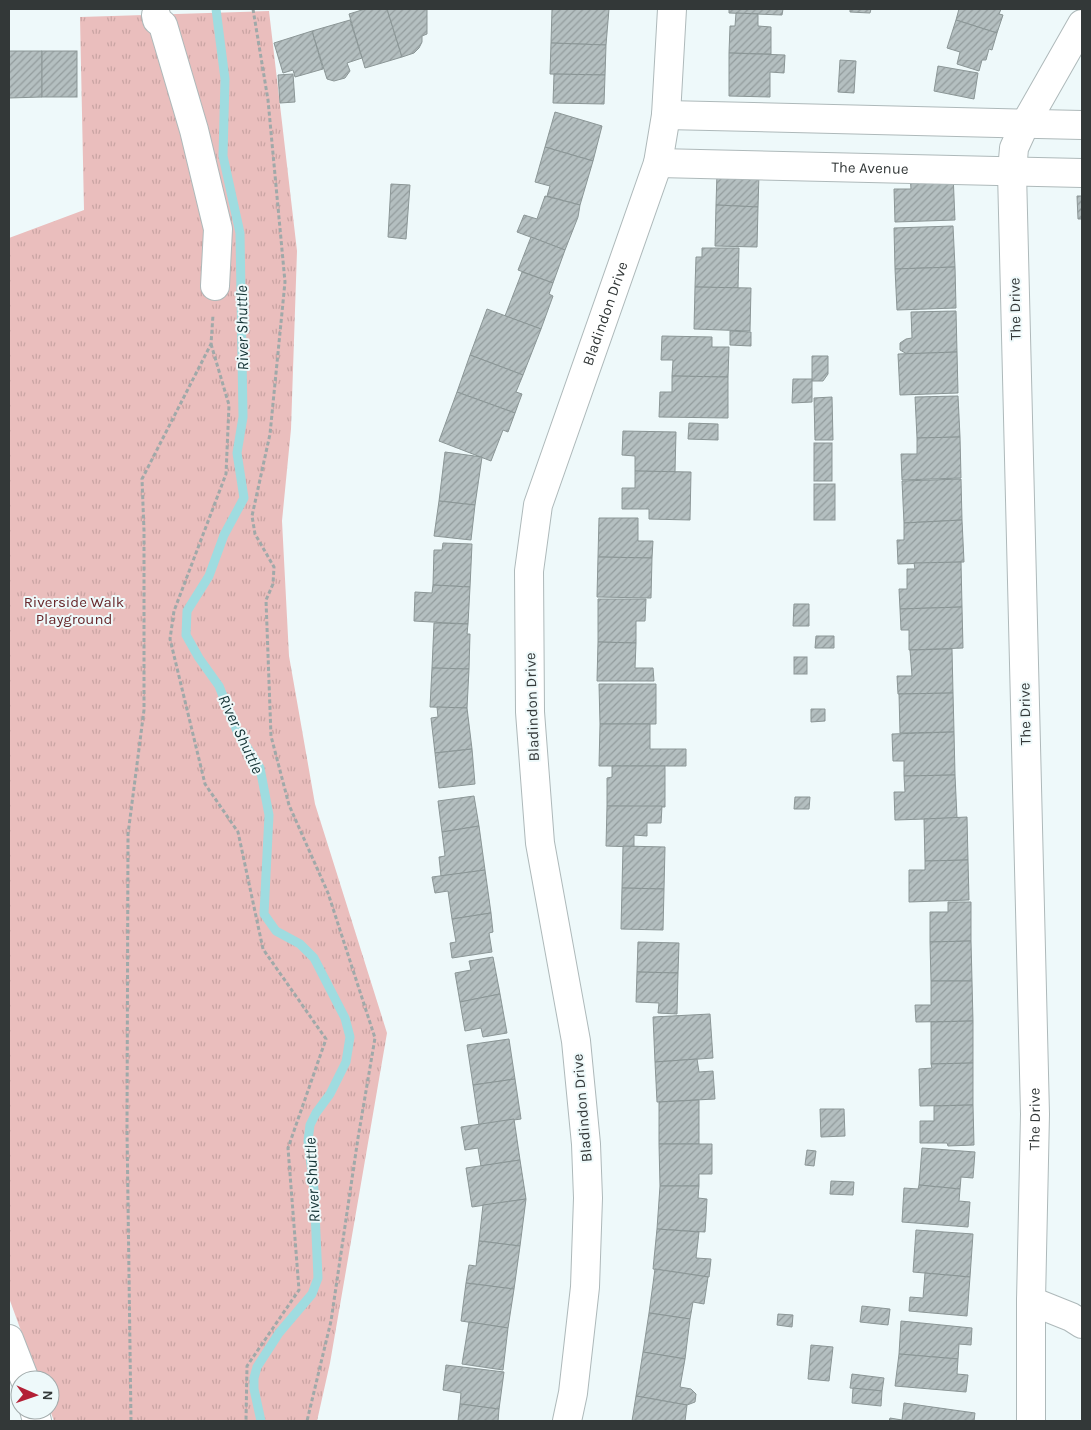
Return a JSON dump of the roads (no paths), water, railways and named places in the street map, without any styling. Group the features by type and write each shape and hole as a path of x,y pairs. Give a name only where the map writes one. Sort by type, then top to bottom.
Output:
{"street":[{"name":"Bladindon Drive","path":"567,1421 572,1394 584,1287 588,1198 586,1144 576,1042 540,843 530,712 529,571 538,505 658,164 666,114 672,9"},
{"path":"159,16 194,130 218,230 215,286"},
{"name":"The Drive","path":"1031,1421 1031,1301 1035,1114 1012,172 1014,148 1024,124 1082,24"},
{"path":"666,114 1082,125"},
{"name":"The Avenue","path":"658,164 1082,173"},
{"path":"1031,1301 1071,1317 1082,1324"},
{"path":"9,1339 21,1370"}],"waterway":[{"name":"River Shuttle","path":"216,9 225,79 223,156 240,233 243,417 237,453 244,498 224,535 209,576 187,611 186,635 199,658 219,686 237,731 260,768 269,815 264,914 276,931 300,944 314,958 345,1018 350,1037 346,1062 330,1094 310,1125 308,1141 314,1189 318,1278 312,1294 279,1333 257,1367 254,1389 261,1421"}],"park label":[{"name":"Riverside Walk Playground","path":"74,610"}]}
